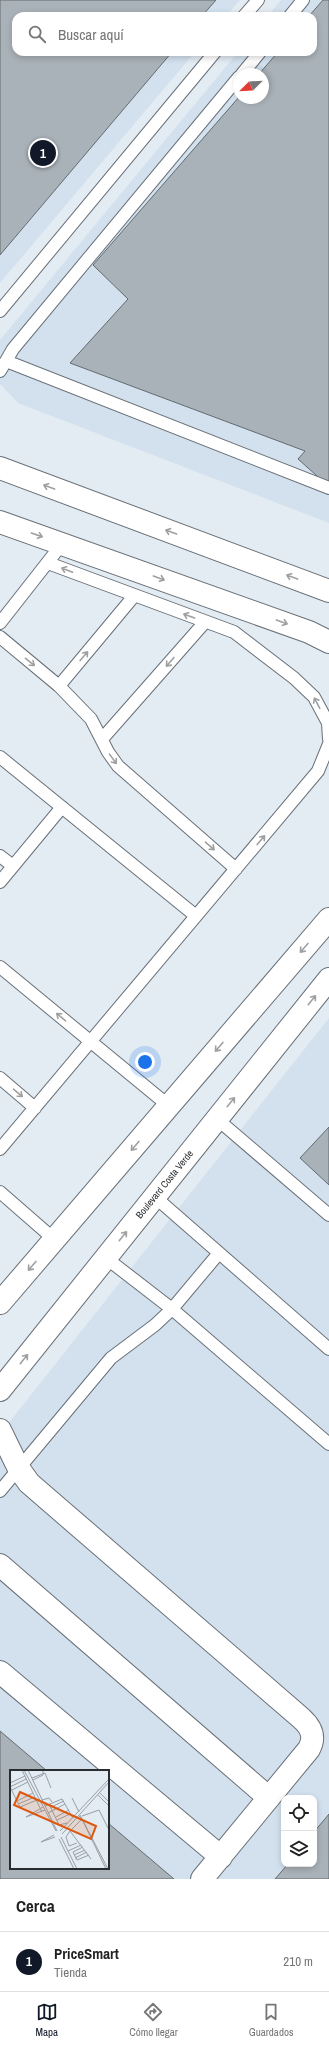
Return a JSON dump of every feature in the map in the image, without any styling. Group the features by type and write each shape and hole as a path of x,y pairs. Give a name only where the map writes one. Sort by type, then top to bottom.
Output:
{"street":[{"path":"0,468 329,591"},
{"path":"0,522 309,632 329,642"},
{"path":"0,1303 329,919"},
{"name":"Boulevard Costa Verde","path":"0,1390 329,979"},
{"path":"0,1430 19,1469 29,1483 308,1724 312,1733 311,1745 202,1879"},
{"path":"0,1565 269,1798"},
{"path":"0,1672 221,1857"}],"lane":[{"path":"248,12 258,0"},
{"path":"293,12 303,0"},
{"path":"0,311 212,56"},
{"path":"247,68 257,56"},
{"path":"233,84 13,349 3,366 329,488"},
{"path":"0,623 62,544"},
{"path":"48,563 234,632 304,687 314,697 328,723 329,739"},
{"path":"59,686 134,596"},
{"path":"102,739 205,622"},
{"path":"0,637 59,686 91,719 108,752 118,766 236,869"},
{"path":"0,1149 318,771 329,744"},
{"path":"0,757 196,916"},
{"path":"0,882 62,807"},
{"path":"0,856 13,866"},
{"path":"0,967 169,1106"},
{"path":"0,1078 35,1108"},
{"path":"217,1119 329,1215"},
{"path":"2,1197 55,1240"},
{"path":"155,1197 329,1349"},
{"path":"0,1491 112,1358 155,1325 172,1309 219,1253"},
{"path":"106,1258 172,1309 329,1444"}],"shaded area":[{"path":"0,0 240,0 230,12 12,12 12,56 192,56 0,283"},
{"path":"281,0 329,0 329,523 18,403 0,384 0,340 235,56 317,56 317,12 271,12"},
{"path":"329,1018 329,1879 0,1879 0,1434"}],"building":[{"path":"0,0 216,0 206,12 12,12 12,56 169,56 0,255"},
{"path":"323,0 329,0 329,481 326,484 298,459 305,451 70,363 128,299 93,265 233,104 269,104 269,68 264,68 275,56 317,56 317,12 312,12"},
{"path":"329,1127 329,1185 300,1158"},
{"path":"0,1731 46,1770 10,1770 10,1869 109,1869 109,1824 174,1879 0,1879"},
{"path":"329,1814 329,1879 275,1879 285,1867 317,1867 317,1828"}],"place":[{"name":"PriceSmart","path":"43,153"}]}
